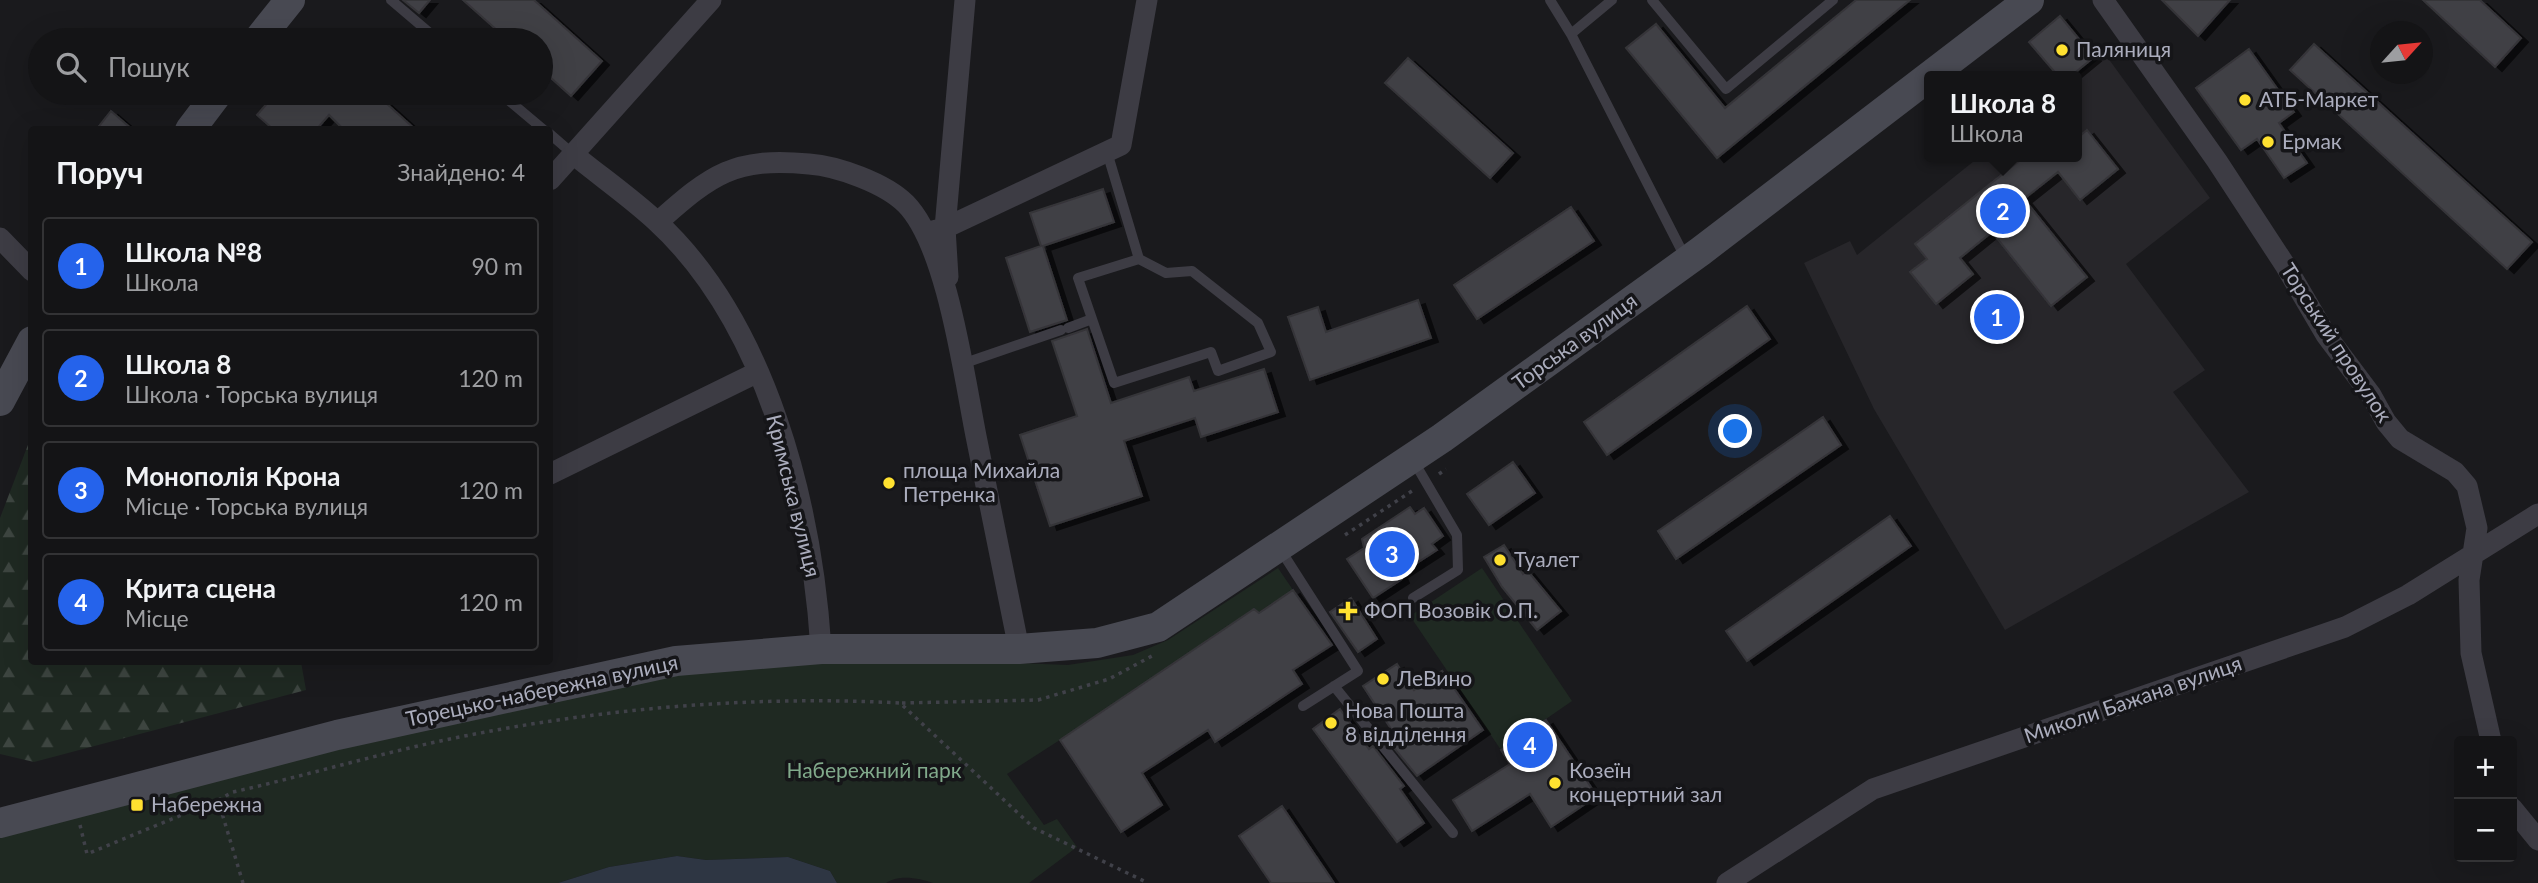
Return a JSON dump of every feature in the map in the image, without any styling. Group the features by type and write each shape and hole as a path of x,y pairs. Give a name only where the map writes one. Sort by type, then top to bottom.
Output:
{"main road":[{"path":"268,28 290,0"},
{"name":"Торська вулиця","path":"1936,71 2029,0"},
{"name":"Торська вулиця","path":"1097,643 1158,626 1412,458 1688,261 1924,80"},
{"path":"193,126 209,105"},
{"path":"0,401 28,348"},
{"name":"Торецько-набережна вулиця","path":"0,823 337,735 676,661 821,649 1018,649 1097,643"}],"street":[{"path":"553,177 711,0"},
{"path":"965,0 935,231 1018,649"},
{"path":"935,231 1121,145 1147,0"},
{"name":"Торський провулок","path":"2103,0 2217,161 2285,265 2326,335 2371,395 2386,422 2400,439 2455,472 2466,486 2477,528 2469,580 2471,653 2490,736"},
{"name":"Кримська вулиця","path":"573,155 658,222 720,301 758,372 780,427 807,540 818,600 821,649"},
{"path":"658,222 698,187 726,171 769,160 835,168 874,183 906,203 935,231"},
{"path":"0,238 28,267"},
{"path":"553,473 758,372"},
{"name":"Миколи Бажана вулиця","path":"1727,883 1873,789 2345,627 2408,595 2538,514"},
{"path":"2517,814 2538,840"}],"lane":[{"path":"391,0 424,28"},
{"path":"1550,0 1571,34 1688,261"},
{"path":"1571,34 1612,0"},
{"path":"1652,0 1726,89 1833,0"},
{"path":"514,105 539,126"},
{"name":"Кримська вулиця","path":"553,137 573,155"},
{"path":"1107,152 1139,259"},
{"path":"1139,259 1166,273 1192,271 1258,323 1271,352 1218,371 1211,352 1114,383 1078,278 1139,259"},
{"path":"962,364 1092,319"},
{"path":"1412,458 1457,535 1458,570 1413,598"},
{"path":"1279,546 1358,671 1303,706"},
{"path":"1334,686 1453,833"}],"path":[{"path":"80,823 87,854 233,792 436,742 633,709 855,701 900,703 1034,828 1148,883"},
{"path":"218,800 243,883"}],"shaded area":[{"path":"2105,54 2210,198 2126,264 2205,370 2173,392 2249,492 2005,630 1874,409 1804,263 1850,241 1857,255 1973,162 2082,162 2082,73"}],"green space":[{"path":"28,445 28,665 302,665 306,690 34,762 0,754 0,518"},
{"name":"Набережний парк","path":"1278,568 1293,590 1007,774 1044,825 1057,819 1077,847 1029,883 933,883 916,878 903,878 886,883 837,883 830,871 788,857 706,860 677,856 609,867 558,883 0,883 0,833 312,752 679,670 772,662 940,660 1068,665 1133,655 1168,640"},
{"path":"1482,568 1572,701 1501,750 1410,616"}],"water":[{"path":"677,856 706,860 788,857 830,871 837,883 558,883 609,867"}],"building":[{"path":"403,0 430,0 419,13"},
{"path":"463,0 534,0 602,61 571,96 553,80 553,28 494,28"},
{"path":"1856,0 1910,0 1717,158 1626,48 1656,24 1725,108"},
{"path":"2162,0 2230,0 2198,36"},
{"path":"2423,0 2480,0 2521,38 2495,67"},
{"name":"Паляниця","path":"2060,16 2094,57 2077,71 2054,71 2029,42"},
{"path":"2314,44 2532,242 2507,269 2290,70"},
{"name":"АТБ-Маркет","path":"2249,49 2294,112 2279,123 2307,163 2284,178 2257,139 2241,150 2196,88"},
{"path":"1408,58 1513,153 1490,178 1385,83"},
{"path":"266,105 388,105 412,126 340,126 329,115 319,126 269,126 257,115"},
{"path":"111,111 128,126 99,126"},
{"path":"2087,130 2118,169 2080,200 2058,172 2024,199 2087,277 2051,306 1992,232 1960,258 1973,274 1936,304 1910,272 1927,259 1915,244 2018,162 2082,162 2082,134"},
{"path":"1103,189 1114,222 1043,246 1067,320 1030,332 1006,258 1041,246 1030,213"},
{"path":"1571,207 1594,241 1477,319 1454,285"},
{"path":"1418,300 1431,338 1310,380 1288,317 1318,307 1326,332"},
{"path":"1747,306 1770,339 1607,455 1584,422"},
{"path":"1087,329 1111,403 1189,377 1194,391 1264,369 1278,412 1201,437 1195,418 1124,441 1142,496 1050,526 1020,435 1077,416 1052,341"},
{"path":"1823,417 1841,445 1676,559 1658,531"},
{"path":"1513,462 1535,493 1489,525 1467,494"},
{"path":"1410,507 1415,514 1424,508 1443,536 1432,544 1437,550 1400,574 1402,579 1373,598 1347,559 1364,548 1362,539"},
{"path":"1890,516 1911,546 1747,661 1726,631"},
{"path":"1504,545 1523,574 1527,570 1561,611 1537,630 1502,587 1484,557"},
{"path":"1293,590 1332,645 1293,670 1302,684 1215,742 1208,730 1142,773 1162,805 1121,832 1060,740 1254,609 1259,613"},
{"name":"ФОП Возовік О.П.","path":"1351,598 1377,639 1358,652 1330,612"},
{"path":"1397,664 1414,690 1442,671 1483,730 1417,776 1385,737 1393,732 1363,686"},
{"path":"1340,709 1369,749 1373,746 1404,786 1400,789 1424,823 1397,842 1313,729"},
{"path":"1546,720 1597,796 1551,827 1530,794 1472,831 1453,800 1510,764 1501,750"},
{"path":"1282,806 1334,883 1271,883 1239,836"}],"place":[{"name":"Паляниця","path":"2062,50"},
{"name":"АТБ-Маркет","path":"2245,100"},
{"name":"Ермак","path":"2268,142"},
{"name":"Школа 8","path":"2003,211"},
{"name":"Школа №8","path":"1997,317"},
{"name":"площа Михайла Петренка","path":"889,483"},
{"name":"Монополія Крона","path":"1392,554"},
{"name":"Туалет","path":"1500,560"},
{"name":"ФОП Возовік О.П.","path":"1348,611"},
{"name":"ЛеВино","path":"1383,679"},
{"name":"Нова Пошта 8 відділення","path":"1331,723"},
{"name":"Крита сцена","path":"1530,745"},
{"name":"Козеїн концертний зал","path":"1555,783"},
{"name":"Набережна","path":"137,805"}]}
